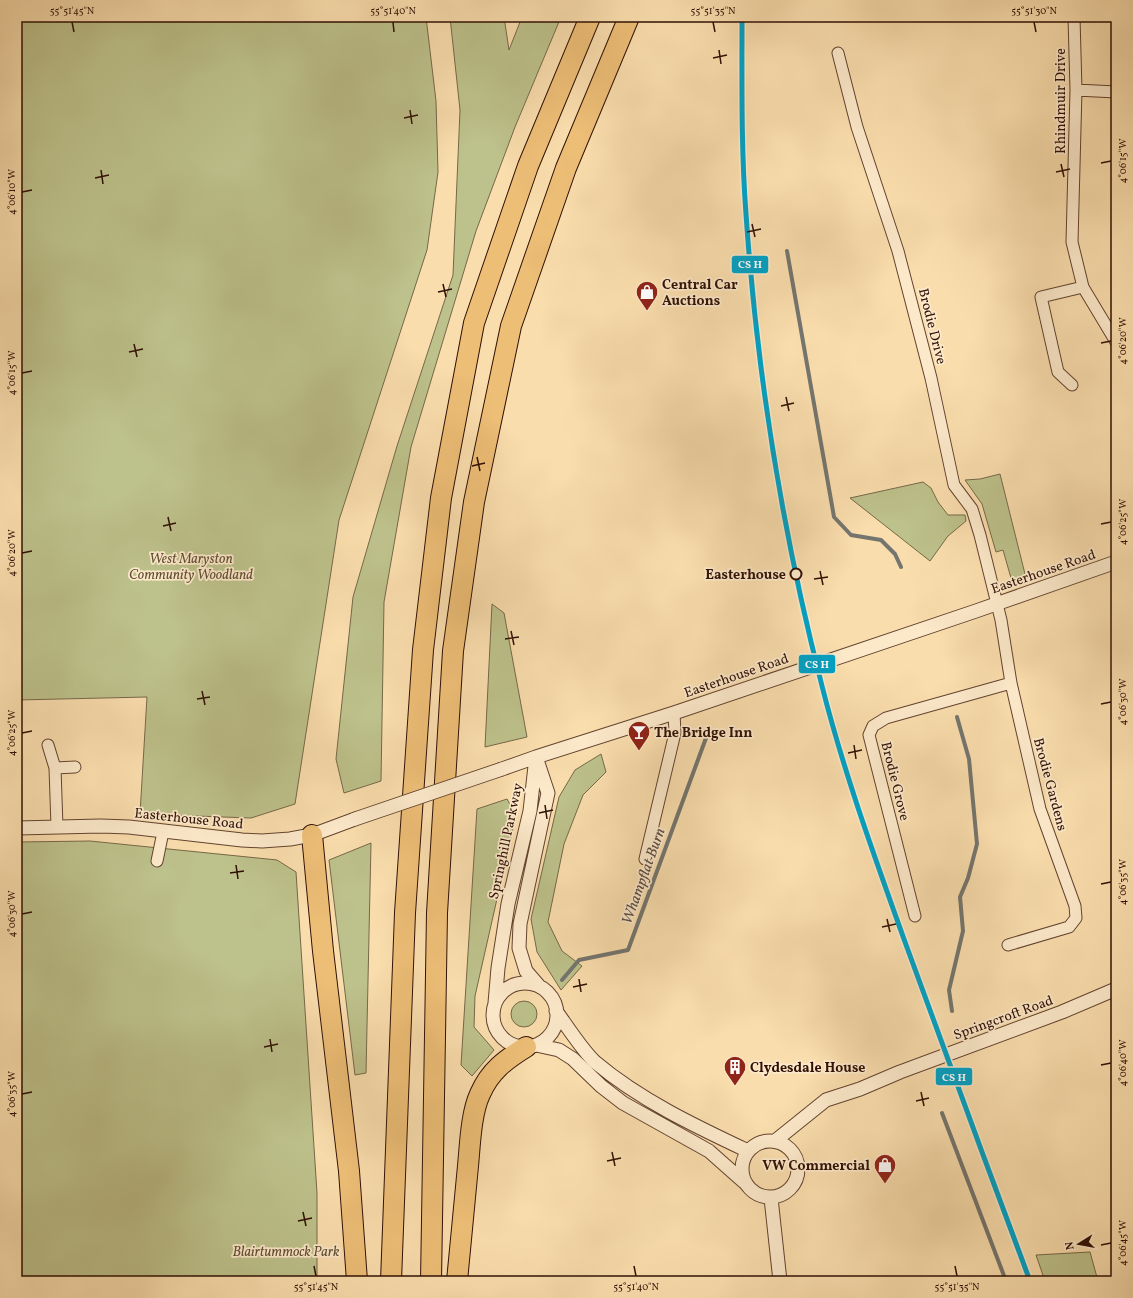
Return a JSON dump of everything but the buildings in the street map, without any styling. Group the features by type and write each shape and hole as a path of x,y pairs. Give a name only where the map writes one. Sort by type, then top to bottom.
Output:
{"highway":[{"path":"391,1281 405,913 423,650 441,498 474,323 528,166 590,17"},
{"path":"431,1281 437,913 453,651 474,502 511,326 566,168 629,17"},
{"path":"312,835 349,1171 357,1281"},
{"path":"457,1281 469,1149 479,1095 496,1068 508,1059 531,1046"}],"street":[{"name":"Rhindmuir Drive","path":"1074,17 1076,90 1072,242 1083,287 1116,342"},
{"name":"Brodie Drive","path":"838,53 857,127 898,251 931,378 954,485 972,509 997,604"},
{"path":"1076,90 1116,92"},
{"path":"1072,385 1058,372 1041,297 1083,287"},
{"name":"Easterhouse Road","path":"17,828 129,827 163,832 262,841 290,839 312,835 536,757 674,713 997,604 1116,562"},
{"name":"Brodie Gardens","path":"997,604 1011,683 1040,809 1075,906 1076,918 1069,927 1008,945"},
{"name":"Brodie Grove","path":"915,916 869,735 873,726 886,718 1011,683"},
{"path":"646,858 675,733 674,713"},
{"path":"48,745 55,768 57,827"},
{"name":"Springhill Parkway","path":"536,757 548,793 520,924 519,948 526,971 539,986 548,992 554,1001 556,1011 594,1061 640,1095 691,1124 748,1151"},
{"name":"Springhill Parkway","path":"536,757 530,811 506,918 498,968 493,1013 494,1023 498,1033 505,1041 515,1046 531,1046 560,1050 573,1059 600,1086 623,1103 709,1151 744,1182"},
{"path":"55,768 75,767"},
{"path":"157,861 163,832"},
{"path":"495,1002 504,990 518,983 529,983 539,986"},
{"name":"Springcroft Road","path":"775,1141 826,1100 1062,1012 1116,989"},
{"path":"531,1046 545,1040 552,1031 556,1022 556,1011"},
{"path":"775,1141 784,1144 796,1157 798,1175 794,1184 788,1191 780,1196 771,1198 763,1197 749,1189 744,1182 742,1174 743,1158 748,1151 760,1142 775,1141"},
{"path":"771,1198 780,1281"}],"green space":[{"name":"West Maryston Community Woodland","path":"17,17 426,17 436,101 438,172 427,250 339,520 295,804 251,818 140,814 147,697 17,700"},
{"path":"450,17 504,17 509,50 522,17 561,17 515,127 476,231 411,447 384,602 381,781 344,793 336,759 353,597 397,446 453,275 460,110"},
{"path":"1000,474 1026,578 1019,582 1017,578 1013,580 1011,578 1003,550 996,552 982,504 965,480 980,479"},
{"path":"923,482 931,488 938,502 948,515 965,515 966,521 948,536 930,561 850,498"},
{"path":"492,604 504,613 527,737 485,747"},
{"path":"601,754 606,772 583,795 564,844 548,922 562,951 582,966 561,990 537,952 531,919 559,797 575,770"},
{"path":"507,799 516,815 475,996 474,1027 494,1050 472,1076 461,1065 477,809"},
{"name":"Blairtummock Park","path":"90,841 277,860 296,872 317,1193 317,1281 17,1281 17,842"},
{"path":"371,843 366,1073 355,1075 329,860"},
{"path":"524,1001 533,1005 537,1014 533,1023 524,1027 515,1023 511,1014 515,1005"},
{"path":"1090,1252 1098,1281 1045,1281 1036,1255"}],"waterway":[{"path":"787,251 834,517 851,535 881,540 895,554 901,567"},
{"path":"952,1011 949,990 963,931 960,897 968,878 977,844 969,759 957,717"},
{"name":"Whampflat Burn","path":"562,980 579,960 628,950 706,738"},
{"path":"942,1113 1006,1281"}],"transit line":[{"path":"742,17 744,189 757,333 764,393 783,511 808,628 840,751 871,847 1030,1281"}],"place":[{"name":"Central Car Auctions","path":"647,312"},
{"name":"Easterhouse","path":"796,574"},
{"name":"The Bridge Inn","path":"639,752"},
{"name":"Clydesdale House","path":"735,1086"},
{"name":"VW Commercial","path":"885,1184"}]}
